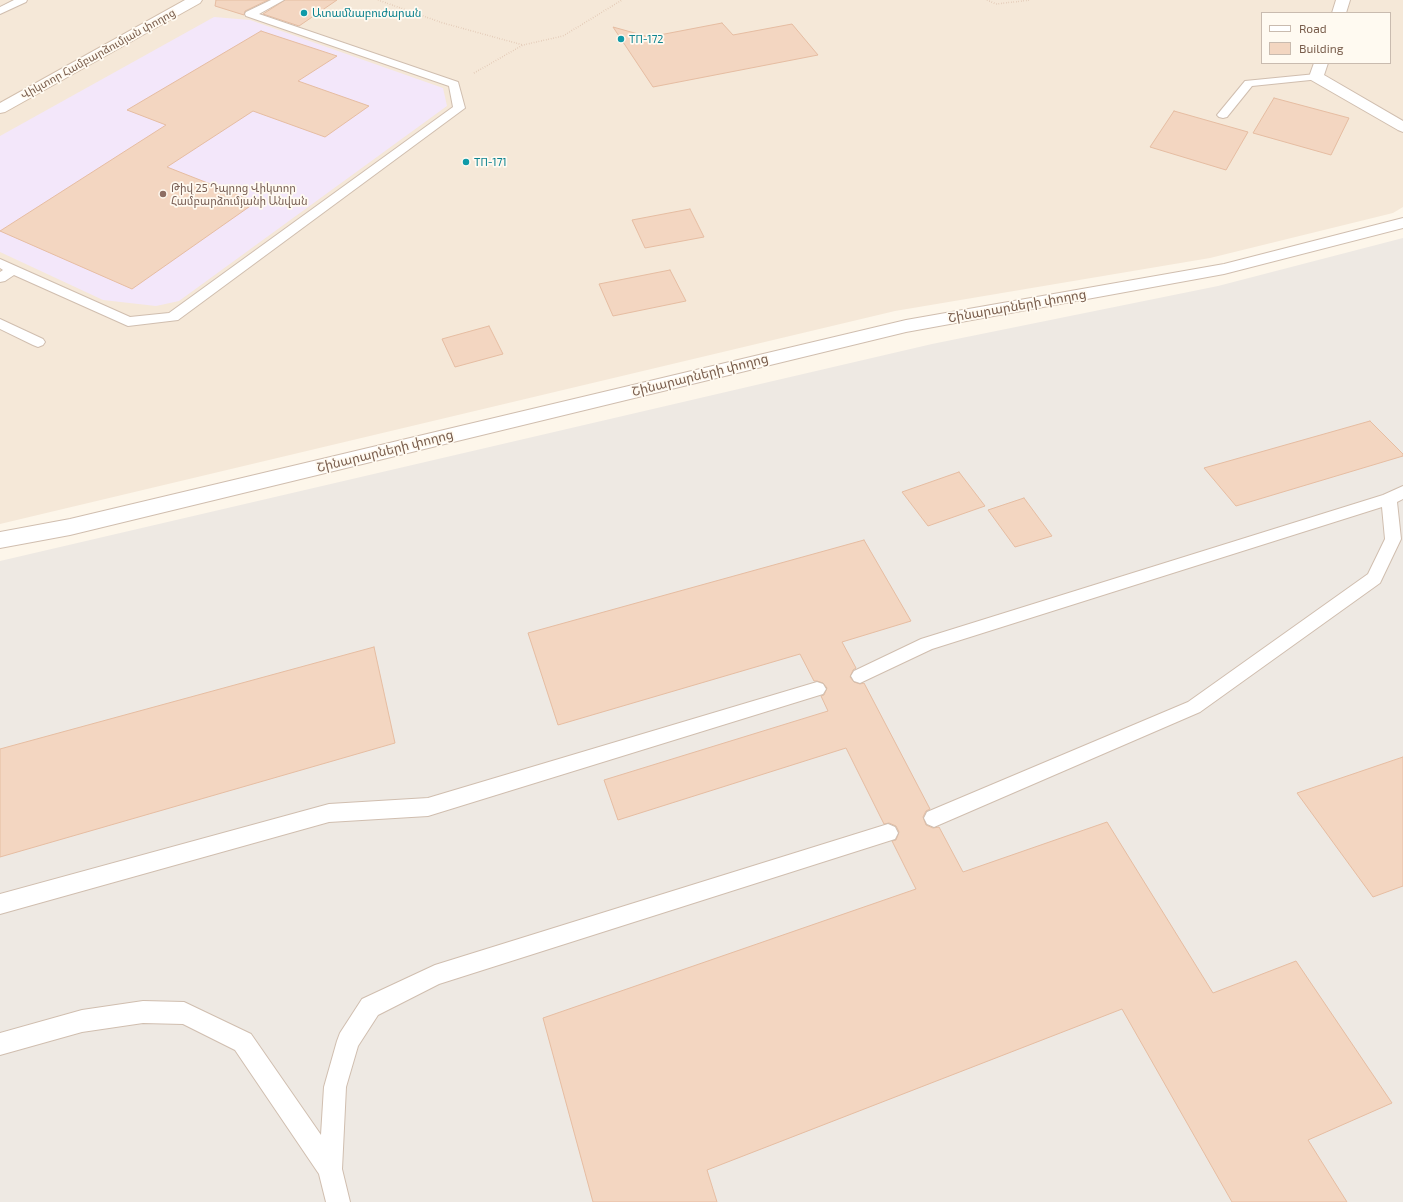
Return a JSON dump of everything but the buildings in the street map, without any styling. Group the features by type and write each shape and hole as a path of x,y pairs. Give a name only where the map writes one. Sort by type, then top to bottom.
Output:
{"street":[{"name":"Վիկտոր Համբարձումյան փողոց","path":"0,108 195,0"},
{"path":"1339,12 1343,0"},
{"path":"1321,64 1316,77 1403,127"},
{"name":"Շինարարների փողոց","path":"0,540 70,528 906,326 1224,270 1403,223"}],"lane":[{"path":"0,11 22,0"},
{"path":"0,263 128,322 173,317 459,108 454,84 250,14 279,0"},
{"path":"1223,115 1249,83 1316,77"},
{"path":"0,278 13,270"},
{"path":"0,323 38,342"},
{"path":"860,676 927,644 1396,496 1393,539 1374,578 1194,707 934,818"},
{"path":"0,904 329,813 428,807 817,689"},
{"path":"338,1202 330,1169 335,1087 348,1041 370,1007 434,975 888,833"},
{"path":"0,1044 82,1021 142,1012 184,1013 243,1042 330,1169"}],"path":[{"path":"378,0 443,23 523,45"},
{"path":"454,84 523,45 563,36 622,0"},
{"path":"987,0 996,4 1031,0"}],"shaded area":[{"path":"0,0 1403,0 1403,207 1393,213 1210,258 895,311 0,524"},
{"name":"Թիվ 25 Դպրոց Վիկտոր Համբարձումյանի Անվան","path":"214,17 250,20 443,88 447,106 179,301 156,306 103,300 0,252 0,136"},
{"path":"1403,238 1403,1202 0,1202 0,561 932,344 1218,286"}],"place":[{"name":"Ատամնաբուժարան","path":"304,13"},
{"name":"ТП-172","path":"621,39"},
{"name":"ТП-171","path":"466,162"},
{"name":"Թիվ 25 Դպրոց Վիկտոր Համբարձումյանի Անվան","path":"163,194"}]}
